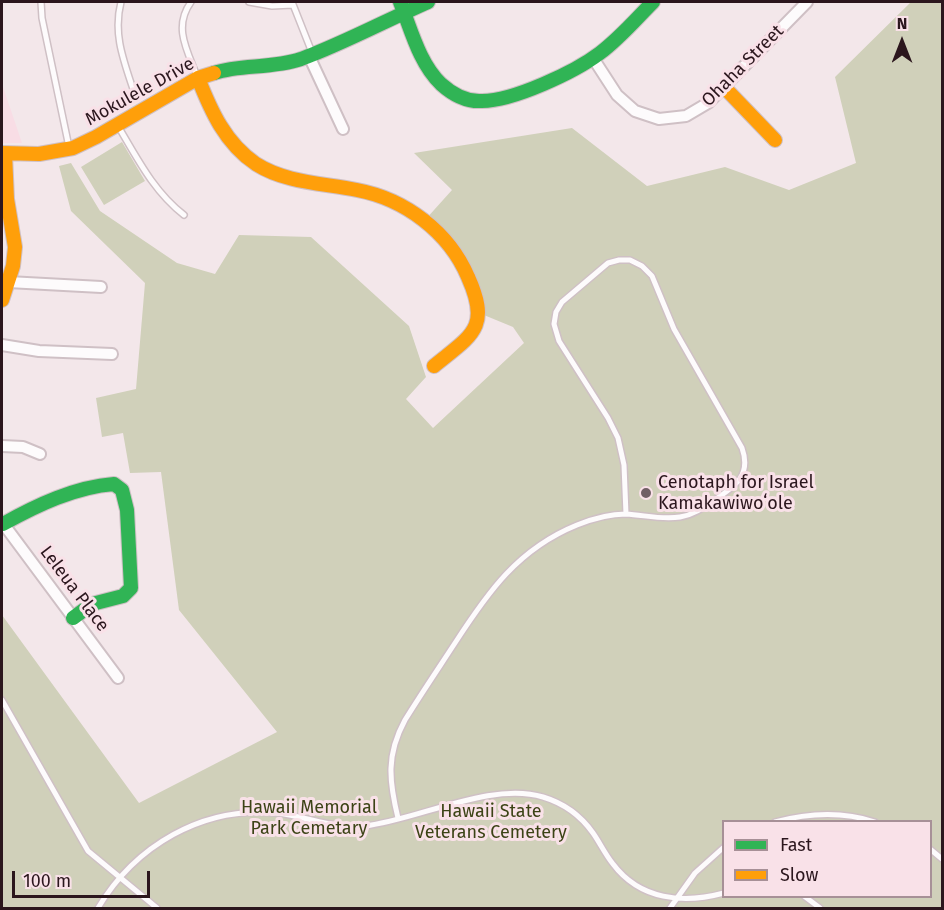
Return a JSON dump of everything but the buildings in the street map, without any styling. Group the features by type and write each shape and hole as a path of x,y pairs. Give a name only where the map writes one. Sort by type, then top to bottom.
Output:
{"street":[{"name":"Mokulele Drive","path":"3,154 39,154 69,149 85,143 198,78 223,70 279,65 311,55 402,7 428,2"},
{"path":"402,7 426,63 436,79 457,96 475,101 494,101 573,70 593,58 611,44 653,2"},
{"name":"Ohaha Street","path":"593,58 622,101 635,111 650,117 668,119 686,116 702,108 807,2"},
{"path":"311,55 343,129"},
{"path":"198,78 209,109 221,131 238,150 257,165 290,179 361,191 389,199 414,213 445,241 460,261 471,284 480,308 480,318 472,333 434,366"},
{"path":"724,87 775,140"},
{"path":"2,300 13,266 15,247 3,154"},
{"path":"8,282 101,288"},
{"path":"2,345 39,351 112,354"},
{"path":"2,446 23,447 40,454"},
{"path":"2,523 36,505 102,484 114,484 122,490 127,510 131,588 123,596 92,604 73,618"},
{"name":"Leleua Place","path":"2,523 118,678"}],"lane":[{"path":"41,2 42,18 69,149"},
{"path":"121,2 118,40 133,89"},
{"path":"191,2 183,15 182,35 198,78"},
{"path":"249,2 272,6 293,3 311,55"},
{"path":"117,124 156,188 184,216"},
{"path":"398,818 390,775 391,756 396,737 487,594 502,577 522,559 563,532 597,518 626,514 673,518 695,513 736,485 742,475 745,464 742,448 674,329 652,276 636,262 624,260 613,261 603,266 562,302 556,312 554,324 559,341 608,418 618,438 623,457 626,514"},
{"path":"2,700 92,856 157,909"},
{"path":"98,909 119,878 136,860 161,841 189,827 217,818 245,813 274,813 330,825 354,827 378,824 498,794 520,793 541,796 579,817 594,834 613,865 646,891 675,899 702,899 722,893"},
{"path":"784,820 823,814 867,820"},
{"path":"670,909 695,873 722,848"},
{"path":"805,898 820,909"}],"shaded area":[{"path":"2,84 22,143 2,143"}],"green space":[{"path":"911,2 942,2 942,908 2,908 2,615 139,803 277,732 179,610 161,472 130,473 123,433 102,437 96,398 136,389 145,283 71,211 59,166 71,163 100,211 177,263 215,274 239,235 311,237 409,326 426,377 406,399 433,428 524,343 513,327 479,313 454,246 425,220 452,190 414,153 572,128 647,186 725,167 789,190 856,163 835,77"},
{"path":"122,142 145,181 104,205 81,167"}],"traffic: fast":[{"path":"400,2 416,45 433,76 455,94 465,99 482,101 495,100 526,91 589,61 621,35 653,2"},
{"path":"214,73 301,59 428,2"},
{"path":"3,524 29,510 71,493 114,484 122,490 127,510 131,588 123,596 92,604 73,618"}],"traffic: slow":[{"path":"2,153 39,154 73,148 198,78 214,73"},
{"path":"198,78 220,126 245,156 256,164 292,179 357,190 392,201 423,220 449,246 460,261 475,294 478,308 477,319 468,338 434,366"},
{"path":"724,87 775,140"},
{"path":"2,300 13,266 15,247 7,199 5,154"}],"place":[{"name":"Cenotaph for Israel Kamakawiwoʻole","path":"646,493"}],"park label":[{"name":"Hawaii Memorial Park Cemetary","path":"309,818"},
{"name":"Hawaii State Veterans Cemetery","path":"491,822"}]}
